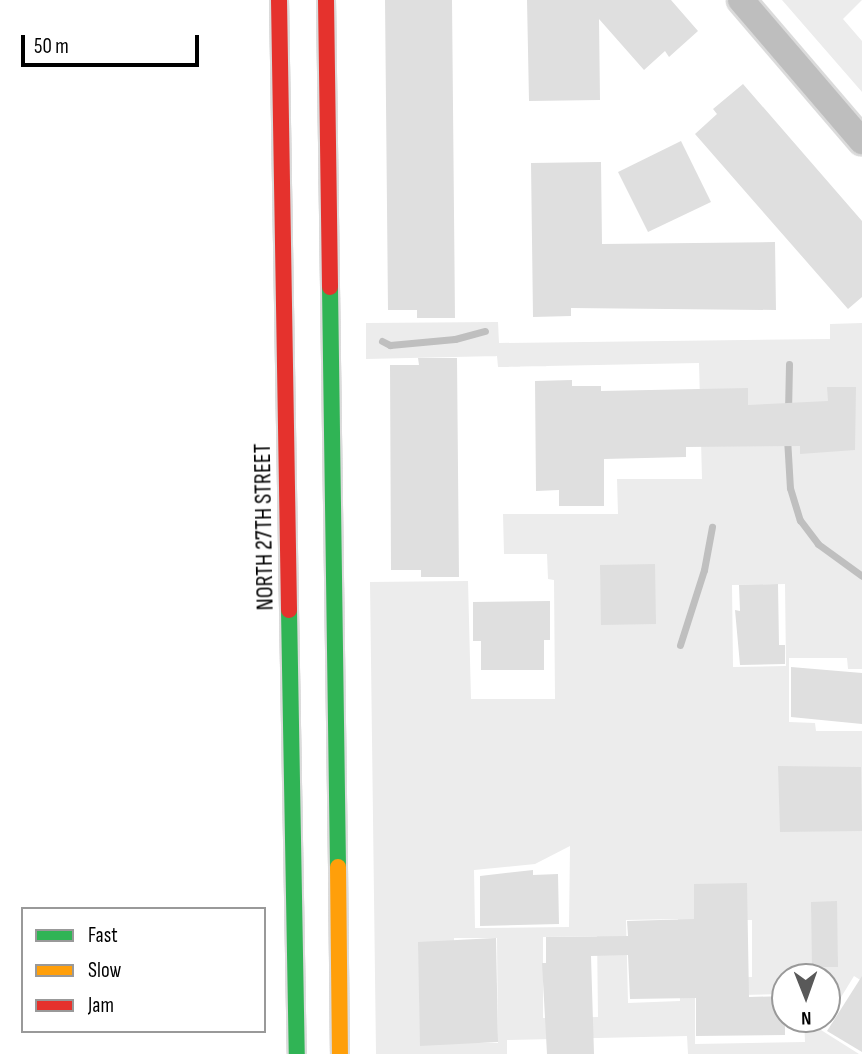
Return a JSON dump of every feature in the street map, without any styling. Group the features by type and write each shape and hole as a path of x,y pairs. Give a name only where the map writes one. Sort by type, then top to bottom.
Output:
{"main road":[{"name":"NORTH 27TH STREET","path":"279,0 297,1054"},
{"path":"326,0 340,1054"}],"street":[{"path":"741,0 862,141"}],"shaded area":[{"path":"782,0 862,0 843,19 862,41 862,92"},
{"path":"498,322 499,343 830,339 830,324 862,323 862,669 848,669 847,658 789,658 789,722 815,723 816,731 862,731 862,981 854,976 841,997 841,963 771,963 771,994 695,996 695,1044 805,1042 805,1033 826,1033 859,1054 688,1054 687,1036 507,1040 507,1054 376,1054 370,582 468,581 471,699 555,699 554,580 548,579 547,554 504,554 503,514 618,514 617,479 702,479 699,363 498,367 497,356 366,359 366,323","holes":["785,584 786,666 733,667 732,585","570,846 569,927 475,928 474,870 535,864","678,919 680,1001 628,1003 626,920","691,920 752,920 752,977 692,978","597,936 598,1017 543,1018 543,937","454,938 497,938 498,1043 456,1043"]}],"building":[{"path":"385,0 452,0 455,318 417,318 417,310 388,310"},
{"path":"527,0 671,0 698,31 669,57 665,51 644,70 599,19 600,100 529,101"},
{"path":"743,84 862,221 862,297 848,309 695,134 717,114 713,109"},
{"path":"681,141 711,202 648,232 618,172"},
{"path":"601,162 602,244 775,242 776,310 571,308 571,316 533,317 531,163"},
{"path":"418,358 457,358 459,577 421,577 421,570 391,570 390,365 419,365"},
{"path":"572,380 572,386 601,386 601,391 748,388 748,405 828,401 827,387 856,387 855,450 800,454 800,446 686,447 686,457 604,459 604,506 559,506 559,490 536,491 535,381"},
{"path":"655,564 656,624 601,625 600,565"},
{"path":"778,584 779,645 785,645 785,664 740,665 735,610 740,611 739,585"},
{"path":"550,601 550,640 544,640 544,670 481,670 481,641 473,641 473,602"},
{"path":"791,667 862,673 862,724 791,717"},
{"path":"778,766 861,767 862,831 780,832"},
{"path":"533,870 533,875 558,874 559,924 480,926 480,876"},
{"path":"747,883 749,997 771,996 771,1033 785,1035 696,1036 696,998 630,999 628,955 591,956 594,1054 547,1054 542,963 546,963 546,937 628,936 627,921 694,919 694,884"},
{"path":"837,901 838,963 812,963 811,902"},
{"path":"496,938 498,1042 420,1046 418,942"},
{"path":"862,976 862,1052 830,1033 841,1033 841,1009"}],"waterway":[{"path":"382,341 390,345 455,339 485,331"},
{"path":"788,412 789,364"},
{"path":"787,438 790,488 800,520 818,544 862,576"},
{"path":"680,645 704,570 712,527"}],"traffic: fast":[{"path":"330,287 338,867"},
{"path":"289,610 297,1054"}],"traffic: slow":[{"path":"338,867 340,1054"}],"traffic: jam":[{"path":"279,0 289,610"},
{"path":"326,0 330,287"}]}
